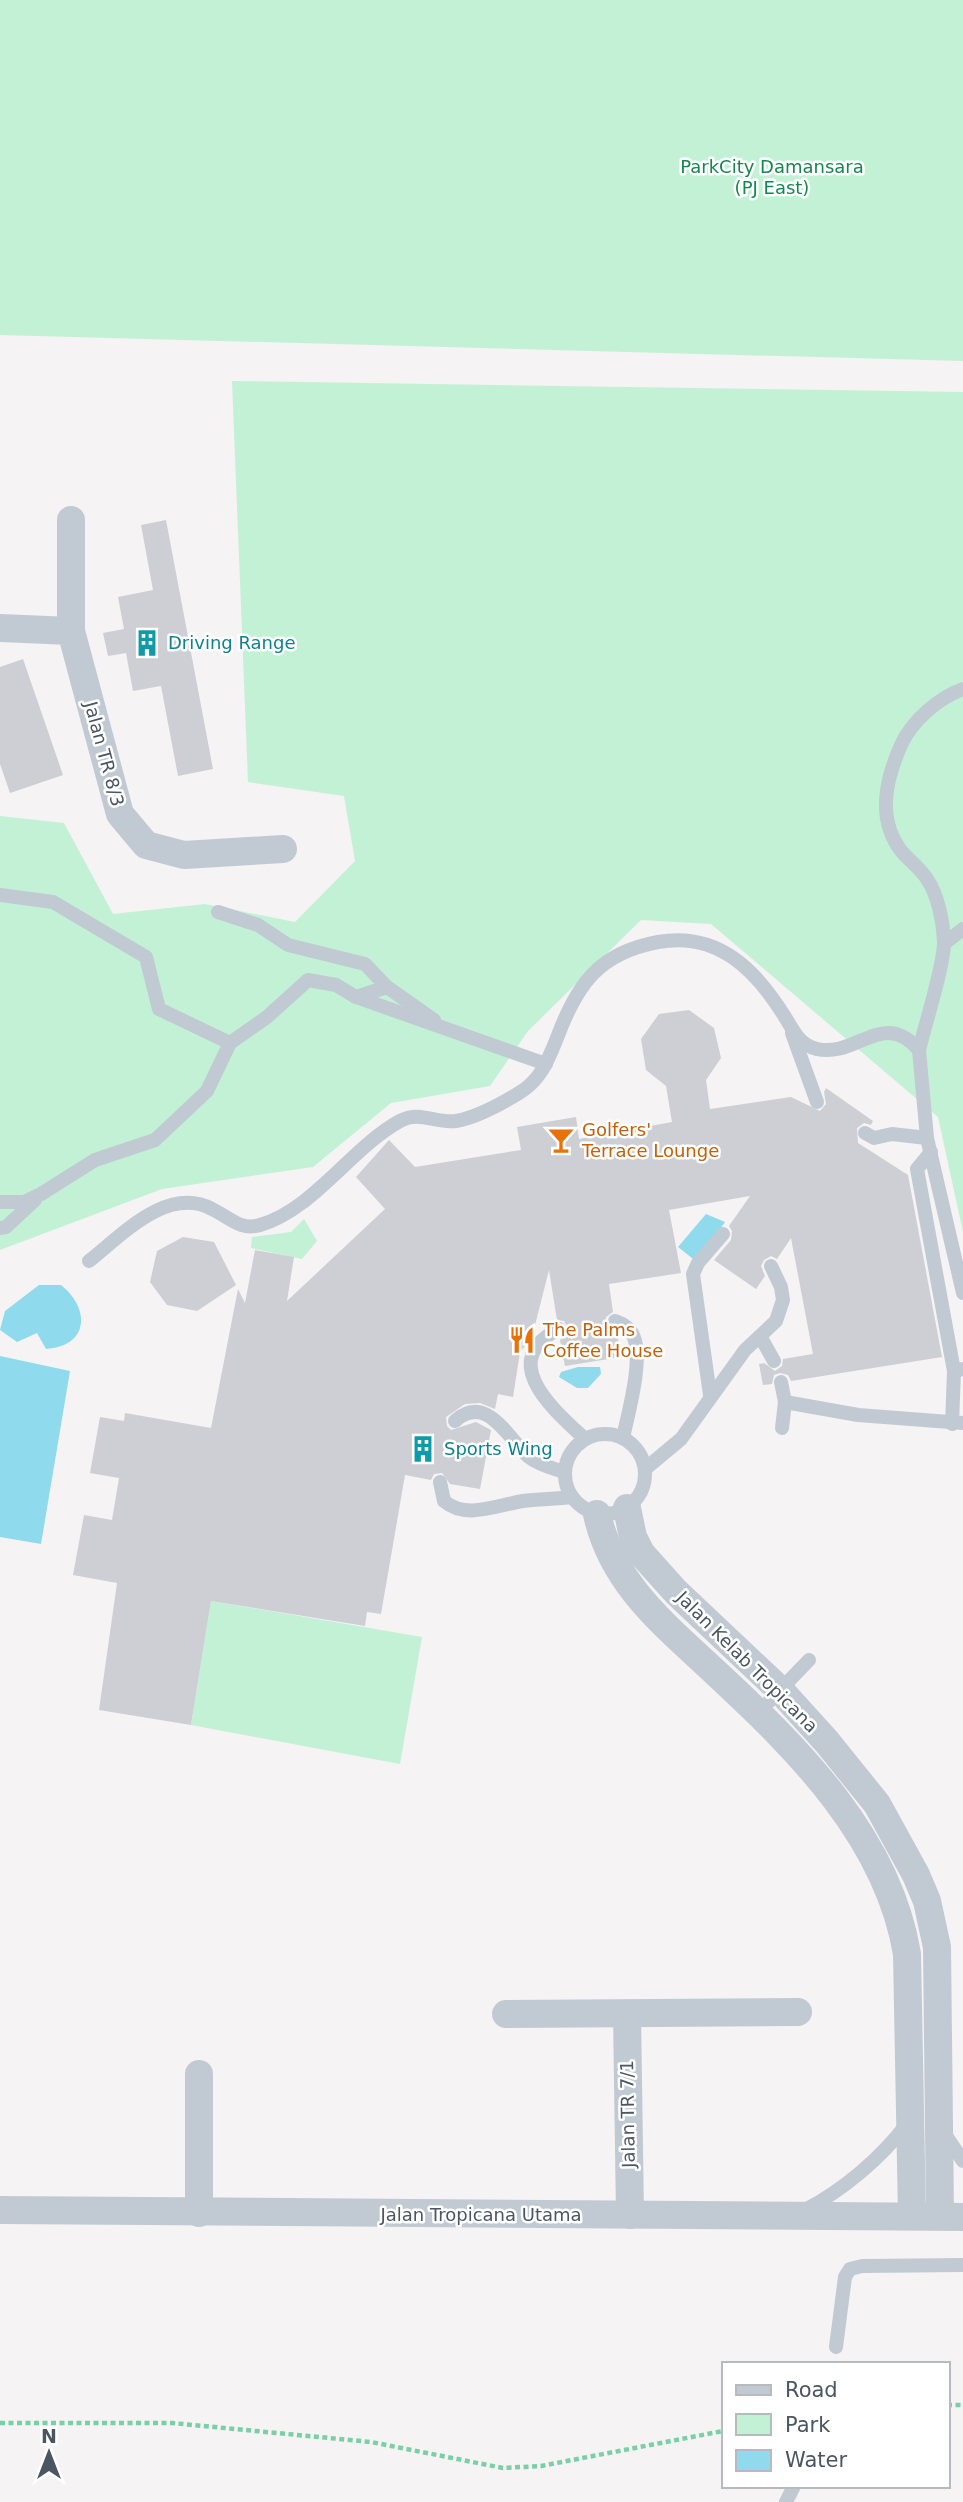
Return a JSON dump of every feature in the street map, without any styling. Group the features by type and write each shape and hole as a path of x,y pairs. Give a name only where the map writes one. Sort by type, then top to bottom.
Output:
{"street":[{"name":"Jalan TR 8/3","path":"71,520 71,631 120,814 146,845 184,856 283,849"},
{"path":"0,628 71,631"},
{"name":"Jalan Kelab Tropicana","path":"627,1508 636,1544 652,1566 780,1690 877,1804 900,1840 927,1901 937,1947 939,2122 951,2216"},
{"name":"Jalan Kelab Tropicana","path":"597,1514 607,1552 632,1589 670,1631 758,1713 829,1789 865,1842 892,1901 907,1954 912,2216"},
{"path":"506,2014 798,2012"},
{"name":"Jalan TR 7/1","path":"627,2014 630,2215"},
{"path":"200,2074 200,2213"},
{"name":"Jalan Tropicana Utama","path":"0,2210 951,2216"}],"lane":[{"path":"963,689 936,704 904,739 888,775 886,796 892,831 901,850 926,877 932,888 944,943 919,1050 929,1145 963,1293"},
{"path":"0,895 53,902 146,957 159,1009 230,1043"},
{"path":"218,912 258,925 288,945 365,964 387,987 450,1030"},
{"path":"944,943 963,929"},
{"path":"89,1261 142,1219 179,1203 203,1205 240,1225 268,1222 305,1198 397,1123 418,1116 455,1121 476,1114 529,1086 547,1064 570,1004 588,977 620,954 660,942 704,943 740,961 769,991 799,1038 818,1050 849,1045 873,1035 890,1032 906,1037 919,1050"},
{"path":"0,1228 6,1227 41,1195 95,1160 155,1140 207,1091 230,1043 267,1017 308,980 336,985 356,997 547,1064"},
{"path":"356,997 387,987"},
{"path":"786,1019 817,1101"},
{"path":"865,1133 874,1138 892,1133 929,1145"},
{"path":"785,1402 858,1415 958,1424 959,1370 917,1169 929,1145"},
{"path":"0,1202 24,1202 41,1195"},
{"path":"710,1395 693,1274 698,1263 723,1234"},
{"path":"645,1469 681,1438 710,1395 781,1312 781,1287 771,1266"},
{"path":"615,1321 625,1325 632,1333 636,1350 623,1438"},
{"path":"559,1329 539,1343 534,1355 532,1380 547,1405 584,1439"},
{"path":"760,1336 774,1361"},
{"path":"781,1382 785,1402 782,1428"},
{"path":"455,1421 468,1414 487,1414 505,1428 531,1458 564,1472"},
{"path":"597,1434 623,1438 642,1457 645,1469 642,1491 627,1508 613,1514 597,1514 587,1510 572,1497 564,1472 574,1447 584,1439 597,1434"},
{"path":"440,1482 444,1502 458,1509 485,1510 523,1502 572,1497"},
{"path":"758,1713 809,1660"},
{"path":"797,2214 823,2200 859,2172 895,2140 910,2120"},
{"path":"939,2122 948,2142 963,2161"},
{"path":"836,2347 845,2277 850,2269 862,2266 963,2265"}],"path":[{"path":"0,2423 172,2423 371,2442 503,2468 541,2466 722,2431"}],"green space":[{"name":"ParkCity Damansara (PJ East)","path":"0,0 963,0 963,361 0,335"},
{"path":"232,381 963,392 963,1232 938,1117 711,924 641,920 528,1031 490,1086 391,1103 313,1167 162,1189 0,1250 0,816 64,823 113,914 205,904 295,922 355,861 344,796 248,782"},
{"path":"304,1219 317,1241 302,1259 251,1248 252,1237 291,1232"},
{"path":"211,1601 422,1637 400,1764 191,1725"}],"water":[{"path":"706,1214 725,1222 697,1262 678,1247"},
{"path":"39,1285 61,1285 77,1304 81,1315 78,1333 71,1341 60,1346 46,1349 37,1333 17,1342 0,1330 5,1311"},
{"path":"0,1356 70,1371 41,1544 0,1537"},
{"path":"578,1367 600,1367 601,1374 588,1388 577,1388 559,1377 561,1372"}],"building":[{"name":"Driving Range","path":"166,520 213,769 178,776 161,686 133,691 126,653 108,656 103,633 124,629 118,597 153,590 141,525"},
{"path":"23,659 63,775 10,793 0,764 0,667"},
{"path":"689,1010 714,1028 721,1058 706,1080 710,1109 791,1097 820,1111 826,1104 826,1088 873,1121 871,1125 864,1123 857,1128 858,1143 908,1175 942,1357 791,1381 788,1375 780,1373 774,1375 772,1384 763,1385 759,1364 764,1363 775,1371 782,1366 783,1359 813,1354 791,1238 777,1259 771,1256 764,1260 761,1266 765,1276 756,1289 714,1260 731,1240 732,1231 729,1226 750,1196 669,1210 681,1273 609,1284 613,1312 606,1317 606,1323 617,1332 621,1357 565,1366 560,1340 567,1334 568,1328 564,1321 557,1320 549,1270 532,1337 520,1352 513,1397 498,1394 495,1409 480,1403 465,1404 446,1417 447,1426 451,1430 476,1422 491,1430 480,1489 450,1484 442,1473 434,1474 431,1480 405,1475 381,1614 367,1612 365,1626 211,1601 191,1725 99,1710 117,1583 73,1575 84,1515 112,1520 119,1478 90,1473 100,1417 124,1421 125,1413 211,1428 238,1289 245,1303 255,1250 294,1257 287,1301 385,1209 356,1177 389,1140 415,1167 521,1150 517,1127 576,1117 579,1139 672,1122 666,1086 646,1070 641,1039 659,1014"},
{"path":"183,1237 214,1242 236,1285 197,1311 167,1305 150,1282 157,1251"}],"place":[{"name":"Driving Range","path":"147,643"},
{"name":"Golfers' Terrace Lounge","path":"561,1140"},
{"name":"The Palms Coffee House","path":"522,1340"},
{"name":"Sports Wing","path":"423,1449"}]}
